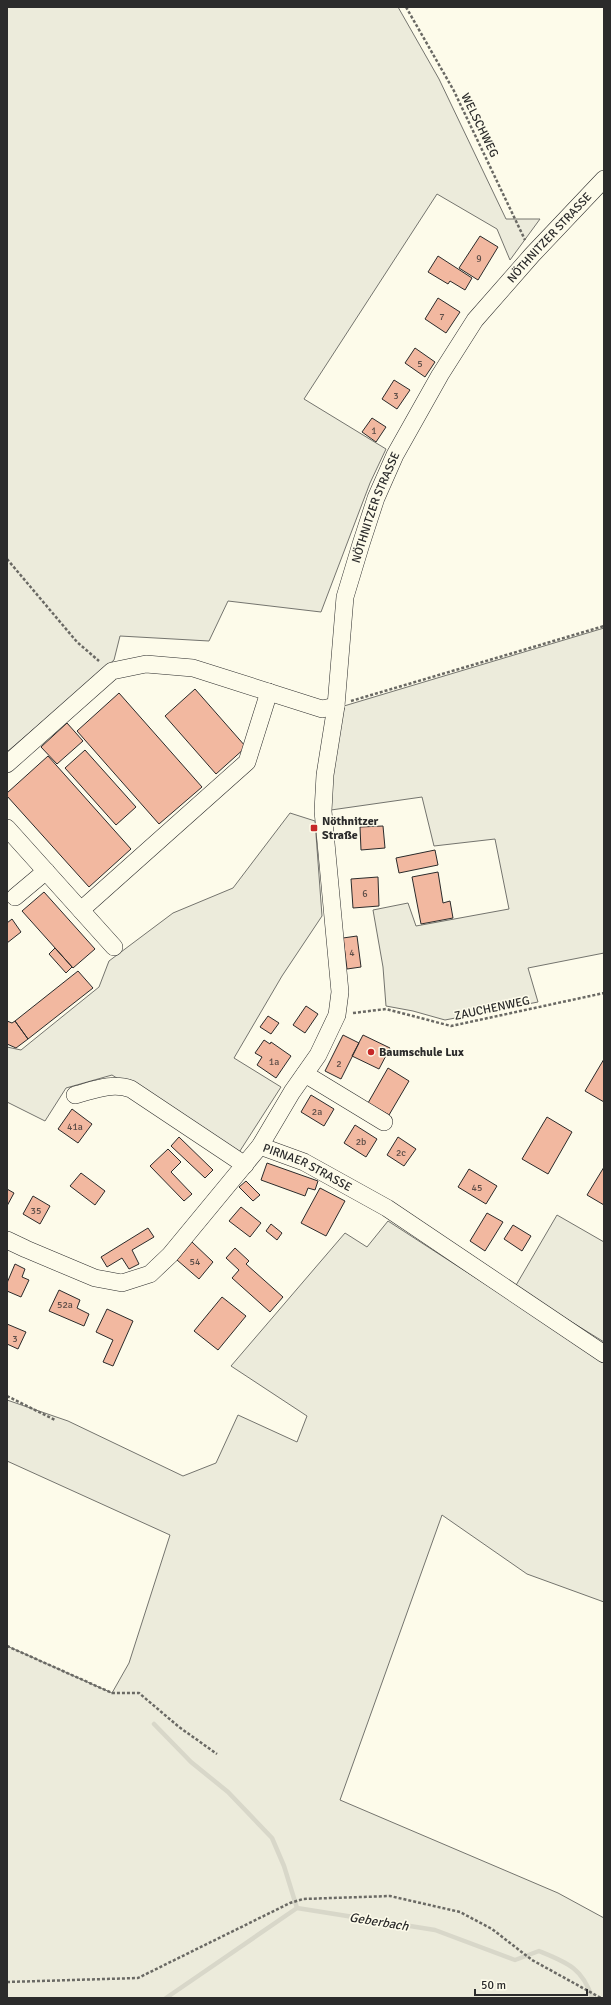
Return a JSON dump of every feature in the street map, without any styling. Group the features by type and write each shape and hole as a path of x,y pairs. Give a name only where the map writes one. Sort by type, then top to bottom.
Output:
{"street":[{"name":"NÖTHNITZER STRASSE","path":"260,1146 318,1055 337,1015 340,992 323,811 324,775 336,706 345,597 376,498 392,462 440,376 476,320 532,254 604,179"},
{"path":"7,764 112,671 146,664 193,668 322,709 336,706"},
{"path":"81,910 247,762 269,692"},
{"path":"7,828 114,947"},
{"path":"15,896 46,871"},
{"path":"307,1071 346,1088"},
{"path":"307,1071 384,1122"},
{"path":"75,1095 110,1086 120,1085 131,1089 245,1165"},
{"name":"PIRNAER STRASSE","path":"7,1240 26,1250 95,1278 122,1283 150,1274 170,1255 260,1146 304,1162 387,1208 604,1354"}],"path":[{"name":"WELSCHWEG","path":"406,7 454,91 532,254"},
{"path":"7,559 77,642 112,671"},
{"path":"336,706 604,626"},
{"name":"ZAUCHENWEG","path":"337,1015 386,1008 451,1026 604,993"},
{"path":"7,1396 55,1420"},
{"path":"7,1646 112,1693 139,1693 179,1727 217,1754"},
{"path":"7,1982 138,1978 290,1903 303,1899 390,1896 460,1912 492,1929 532,1960 601,1998"}],"shaded area":[{"path":"7,7 398,7 439,79 506,219 540,219 510,260 497,229 437,194 304,399 386,449 370,483 321,612 228,601 209,641 120,636 114,660 7,752"},
{"path":"604,628 604,953 528,968 538,1002 445,1020 413,1011 386,1006 383,967 373,910 408,903 416,926 509,909 495,839 434,846 422,797 331,810 331,786 344,706"},
{"path":"290,813 315,821 322,916 282,976 234,1058 281,1087 238,1154 112,1075 66,1088 45,1121 7,1102 7,1047 21,1050 99,987 109,961 173,913 233,888"},
{"path":"557,1215 604,1242 604,1342 515,1287"},
{"path":"388,1221 604,1361 604,1602 527,1574 442,1515 340,1800 558,1893 604,1918 604,1998 7,1998 7,1646 112,1693 129,1663 170,1535 7,1461 7,1400 68,1421 183,1476 216,1463 238,1415 297,1442 307,1416 231,1366 345,1233 367,1247"}],"building":[{"path":"480,236 498,247 478,280 459,268"},
{"path":"438,256 472,278 465,290 450,281 448,284 428,272"},
{"path":"438,298 460,312 446,333 425,319"},
{"path":"415,348 435,362 425,377 405,363"},
{"path":"394,380 410,390 397,409 382,399"},
{"path":"372,418 386,427 376,442 362,432"},
{"path":"195,689 246,747 216,774 165,716"},
{"path":"119,693 202,787 159,824 77,731"},
{"path":"67,723 83,741 57,764 41,747"},
{"path":"85,750 136,807 116,825 65,768"},
{"path":"48,756 131,849 89,887 7,796 7,793"},
{"path":"383,826 385,848 361,850 360,827"},
{"path":"435,850 438,865 399,873 396,858"},
{"path":"438,872 443,903 450,901 453,918 421,924 412,877"},
{"path":"378,877 379,906 353,908 351,879"},
{"path":"44,892 95,949 73,968 22,911"},
{"path":"12,919 21,932 7,943 7,923"},
{"path":"357,936 361,967 347,969 343,938"},
{"path":"55,948 72,967 66,973 49,954"},
{"path":"78,971 93,988 28,1039 15,1021"},
{"path":"306,1006 318,1014 305,1033 293,1025"},
{"path":"268,1016 279,1023 271,1034 260,1027"},
{"path":"7,1021 12,1023 15,1021 28,1039 16,1048 7,1044"},
{"path":"343,1035 359,1043 341,1079 325,1071"},
{"name":"Baumschule Lux","path":"363,1035 390,1048 379,1069 352,1056"},
{"path":"264,1040 270,1044 271,1042 291,1056 276,1078 257,1065 262,1057 255,1053"},
{"path":"604,1059 604,1102 585,1091"},
{"path":"388,1068 409,1081 389,1115 368,1103"},
{"path":"311,1095 334,1109 324,1126 301,1112"},
{"path":"72,1109 92,1124 78,1143 58,1129"},
{"path":"547,1117 572,1132 548,1174 522,1159"},
{"path":"355,1125 377,1139 366,1157 344,1143"},
{"path":"179,1137 213,1170 205,1178 171,1146"},
{"path":"398,1137 416,1149 404,1166 387,1155"},
{"path":"168,1149 181,1162 171,1172 192,1194 184,1201 150,1166"},
{"path":"267,1163 318,1181 315,1190 308,1188 305,1196 261,1180"},
{"path":"604,1167 604,1205 587,1195"},
{"path":"469,1169 497,1186 486,1204 458,1187"},
{"path":"81,1173 105,1191 95,1205 70,1186"},
{"path":"246,1181 260,1195 253,1201 239,1187"},
{"path":"320,1188 345,1201 326,1236 301,1223"},
{"path":"7,1189 14,1193 7,1206"},
{"path":"33,1196 50,1206 40,1224 23,1214"},
{"path":"241,1207 261,1223 250,1237 229,1221"},
{"path":"487,1213 503,1222 485,1251 470,1241"},
{"path":"271,1224 282,1233 277,1240 266,1231"},
{"path":"513,1225 531,1236 522,1251 504,1239"},
{"path":"148,1228 154,1237 132,1250 139,1264 129,1269 122,1258 107,1267 101,1257"},
{"path":"192,1242 213,1262 199,1279 177,1260"},
{"path":"235,1248 249,1261 246,1264 283,1297 270,1312 232,1278 239,1270 226,1258"},
{"path":"15,1264 25,1269 22,1277 29,1280 21,1297 7,1291 7,1283"},
{"path":"59,1290 80,1300 77,1308 89,1314 84,1326 49,1311"},
{"path":"222,1297 246,1316 218,1350 194,1331"},
{"path":"107,1309 133,1321 113,1366 103,1362 113,1340 96,1332"},
{"path":"7,1324 26,1332 18,1349 7,1344"}],"waterway":[{"path":"154,1724 191,1762 228,1792 272,1838 284,1866 297,1908"},
{"name":"Geberbach","path":"166,1998 297,1908 435,1930 515,1960 539,1951 572,1967 584,1980 592,1998"}],"place":[{"name":"Nöthnitzer Straße","path":"314,828"},
{"name":"Baumschule Lux","path":"371,1052"}]}
